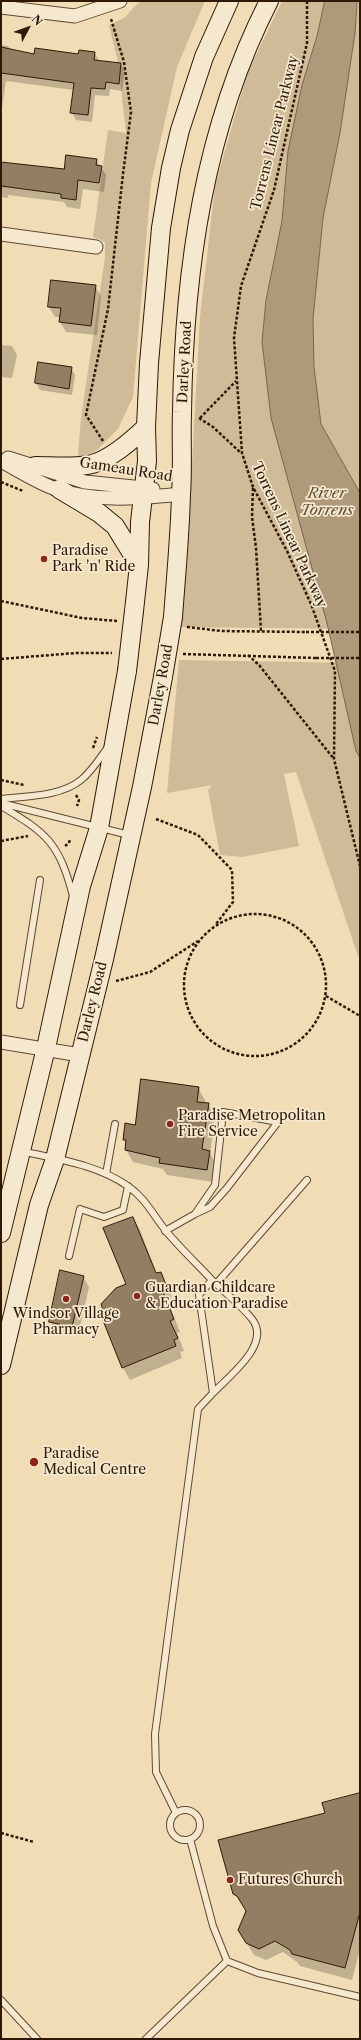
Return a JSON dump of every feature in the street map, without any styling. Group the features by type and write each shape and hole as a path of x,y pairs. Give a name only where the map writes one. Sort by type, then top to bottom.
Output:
{"main road":[{"path":"1,1233 46,1048 76,907 99,828 127,671 127,616 139,566 143,493 147,461 146,427 154,294 161,228 171,168 191,93 216,29 229,1"},
{"name":"Darley Road","path":"1,1365 39,1206 55,1158 104,959 142,788 163,677 176,622 181,494 182,411 187,310 200,211 208,170 230,90 241,59 270,1"},
{"path":"35,466 89,464 100,460 122,446 146,427"},
{"path":"59,489 98,513 115,526 139,566"}],"street":[{"path":"1,7 75,16 120,1"},
{"path":"1,234 96,247"},
{"name":"Gameau Road","path":"1,456 84,482 143,493"},
{"name":"Gameau Road","path":"1,461 59,489 93,496 143,493 181,494"},
{"path":"1,1042 46,1048 80,1055"}],"lane":[{"path":"1,799 49,793 71,787 90,772 116,734"},
{"path":"1,803 131,836"},
{"path":"1,806 34,826 53,845 65,867 76,907"},
{"path":"20,1005 40,880"},
{"path":"165,1231 210,1207 227,1188 278,1122 224,1112 216,1185 195,1214"},
{"path":"106,1174 115,1124"},
{"path":"20,1151 55,1158 106,1174 128,1186 145,1200 165,1231 253,1320 258,1334 255,1346 249,1355 198,1409 155,1734 156,1772 176,1813"},
{"path":"213,1393 199,1295 214,1282 307,1180"},
{"path":"69,1256 80,1209 104,1217 123,1210 128,1186"},
{"path":"186,1810 191,1811 198,1817 200,1822 198,1832 190,1839 180,1839 173,1834 170,1824 176,1813 186,1810"},
{"path":"190,1839 214,1926 227,1961 258,1973 360,1997"},
{"path":"146,2039 227,1961"},
{"path":"1,2000 37,2039"}],"path":[{"name":"Torrens Linear Parkway","path":"307,1 307,43 277,175 241,286 234,338 236,381 242,453 253,487 299,577 324,637 334,666 336,687 334,759 360,866"},
{"path":"106,6 124,62 131,112 122,174 108,310 86,415 106,446"},
{"path":"200,418 236,381"},
{"path":"182,411 200,418 213,427 242,453"},
{"path":"1,482 27,493"},
{"path":"253,487 252,517 256,548 261,631"},
{"path":"1,601 82,618 127,616"},
{"path":"176,622 221,631 360,632"},
{"path":"248,655 259,665 334,759"},
{"path":"316,658 360,658"},
{"path":"92,750 99,731"},
{"path":"1,780 31,785"},
{"path":"76,795 79,800 77,806"},
{"path":"116,981 150,972 198,941 215,925 233,902 232,870 198,835 156,819"},
{"path":"1,841 29,836"},
{"path":"64,846 69,843 70,839"},
{"path":"198,941 187,961 183,984 187,1007 198,1029 215,1045 237,1055 261,1057 285,1051 305,1038 319,1018 326,996 326,971 317,949 302,931 296,927 282,919 260,913 236,915 215,925"},
{"path":"326,996 360,1016"},
{"path":"1,1833 34,1842"}],"shaded area":[{"path":"140,1 205,1 177,67 151,183 133,397 118,429 97,450 88,455 78,456 81,418 105,257 105,242 93,237 108,130 126,133 118,62 109,25 124,18"},
{"path":"282,1 360,1 360,629 179,627 192,464 200,317 215,186 247,74"},
{"path":"179,660 360,663 360,962 296,772 284,774 299,846 242,857 220,855 208,790 212,785 167,793"}],"water":[{"name":"River Torrens","path":"325,1 357,1 355,33 340,133 323,218 313,319 314,367 321,424 360,493 360,758 356,751 327,623 271,418 262,342 266,300 282,221 288,151 302,85 317,36"}],"building":[{"path":"1,47 34,54 35,48 78,54 79,50 95,52 94,60 121,63 119,84 106,82 105,89 91,88 88,115 70,113 74,83 1,73"},
{"path":"66,155 97,159 96,165 102,166 99,183 78,180 76,200 61,198 61,194 1,186 1,162 64,169"},
{"path":"51,280 96,285 91,326 59,322 61,308 48,307"},
{"path":"38,362 72,367 69,389 35,383"},
{"name":"Paradise Metropolitan Fire Service","path":"141,1079 199,1087 197,1102 209,1103 202,1149 210,1151 207,1170 159,1163 160,1158 125,1150 126,1140 123,1140 125,1123 135,1125"},
{"name":"Guardian Childcare & Education Paradise","path":"133,1217 156,1273 161,1272 166,1285 161,1287 174,1319 170,1321 178,1338 174,1340 176,1346 122,1368 102,1318 105,1316 101,1304 116,1288 126,1284 103,1228"},
{"name":"Windsor Village Pharmacy","path":"60,1270 84,1276 72,1327 49,1322"},
{"path":"360,1793 360,1912 345,1968 292,1954 290,1950 275,1941 259,1949 246,1943 238,1930 246,1911 237,1896 233,1894 218,1840 325,1813 322,1803"}],"place":[{"name":"Paradise Park 'n' Ride","path":"44,559"},
{"name":"Paradise Metropolitan Fire Service","path":"170,1124"},
{"name":"Guardian Childcare & Education Paradise","path":"137,1296"},
{"name":"Windsor Village Pharmacy","path":"66,1299"},
{"name":"Paradise Medical Centre","path":"34,1462"},
{"name":"Futures Church","path":"230,1880"}]}
